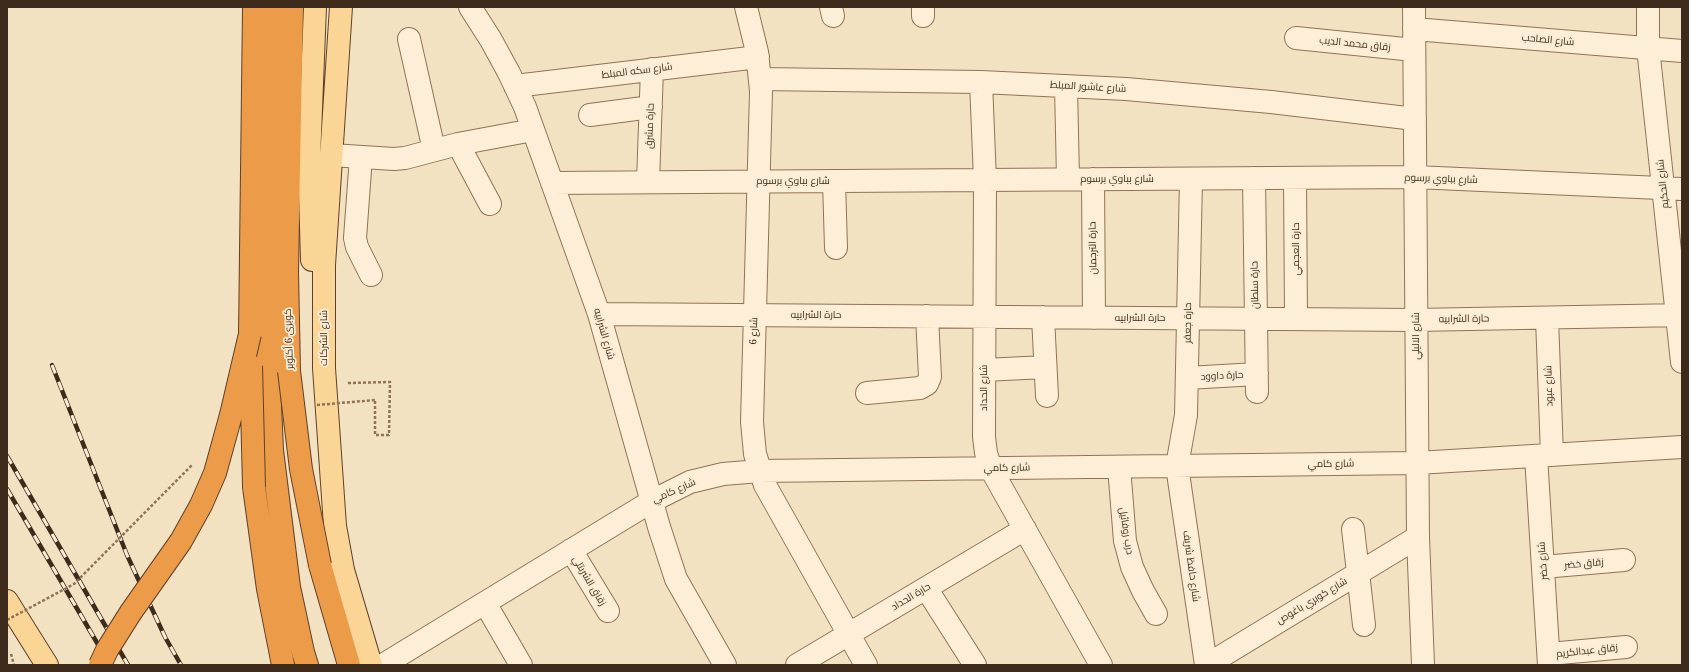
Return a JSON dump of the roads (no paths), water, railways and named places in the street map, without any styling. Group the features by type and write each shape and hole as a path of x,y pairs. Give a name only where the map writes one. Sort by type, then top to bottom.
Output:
{"highway":[{"path":"254,7 250,334 254,487 268,589 283,665"},
{"path":"272,7 267,227 267,337 272,450 289,587 302,652 307,665"},
{"name":"كوبرى 6 أكتوبر","path":"292,7 287,272 290,371 301,469 317,551 349,665"},
{"path":"100,665 107,650 131,612 181,541 201,505 215,473 231,415 250,334"}],"main road":[{"name":"شارع الشركات","path":"315,7 309,159 318,469 330,564 360,665"},
{"name":"شارع الشركات","path":"341,7 324,265 325,383 335,526 343,570 371,665"},
{"path":"7,601 47,665"}],"street":[{"name":"شارع الشرابيه","path":"470,7 491,40 515,86 533,130 599,314 652,501 676,578 725,665"},
{"name":"شارع 6","path":"746,7 758,57 761,91 752,422 755,454 765,486 866,665"},
{"name":"شارع الاليلي","path":"1414,7 1418,537 1423,665"},
{"name":"شارع الحكيم","path":"1648,7 1648,48 1673,189 1682,362"},
{"name":"شارع الصاحب","path":"1414,29 1682,51"},
{"name":"زقاق محمد الديب","path":"1296,38 1414,50"},
{"path":"409,39 434,150"},
{"name":"شارع سكه المبلط","path":"515,86 758,57"},
{"name":"حارة مشرق","path":"648,182 652,70"},
{"name":"شارع عاشور المبلط","path":"760,79 982,82 1126,89 1271,102 1415,120"},
{"name":"شارع الحداد","path":"982,82 985,180 984,437 986,453 991,469 1101,665"},
{"path":"1066,86 1068,179"},
{"path":"590,115 651,107"},
{"path":"331,155 394,159 405,158 458,144 533,130"},
{"path":"458,144 490,204"},
{"path":"362,157 355,238 357,247 371,274"},
{"name":"حارة سلطان","path":"1254,178 1257,383"},
{"name":"حارة العجمي","path":"1295,178 1296,319"},
{"name":"شارع بباوي برسوم","path":"552,183 1415,178 1673,189"},
{"name":"حارة الترجمان","path":"1093,179 1094,318"},
{"name":"حارة جعفر","path":"1177,466 1186,415 1191,179"},
{"path":"834,181 836,248"},
{"name":"حارة الشرابيه","path":"599,314 1416,320 1680,315"},
{"path":"867,393 920,388 927,384 930,377 927,316"},
{"path":"1043,317 1047,396"},
{"name":"شارع عبود","path":"1544,456 1547,318"},
{"path":"984,370 1045,367"},
{"name":"حارة داوود","path":"1187,378 1257,383"},
{"name":"شارع كامي","path":"383,665 652,501 690,482 723,474 760,471 1417,463 1682,448"},
{"name":"شارع خضر","path":"1544,456 1543,567 1549,660"},
{"name":"شارع حافظ شريف","path":"1177,466 1206,665"},
{"name":"درب روفائيل","path":"1118,467 1125,541 1132,567 1156,614"},
{"name":"حارة الحداد","path":"797,665 1025,529"},
{"path":"1352,529 1364,625"},
{"name":"شارع كوبري باغوص","path":"1206,665 1418,537"},
{"name":"زقاق الشربتلي","path":"571,550 608,611"},
{"name":"زقاق خضر","path":"1543,567 1624,560"},
{"path":"926,588 975,665"},
{"path":"485,603 521,665"},
{"name":"زقاق عبدالكريم","path":"1549,660 1626,647"}],"railway":[{"path":"52,365 127,555 165,637 181,665"},
{"path":"7,456 128,665"},
{"path":"7,489 110,665"}]}
